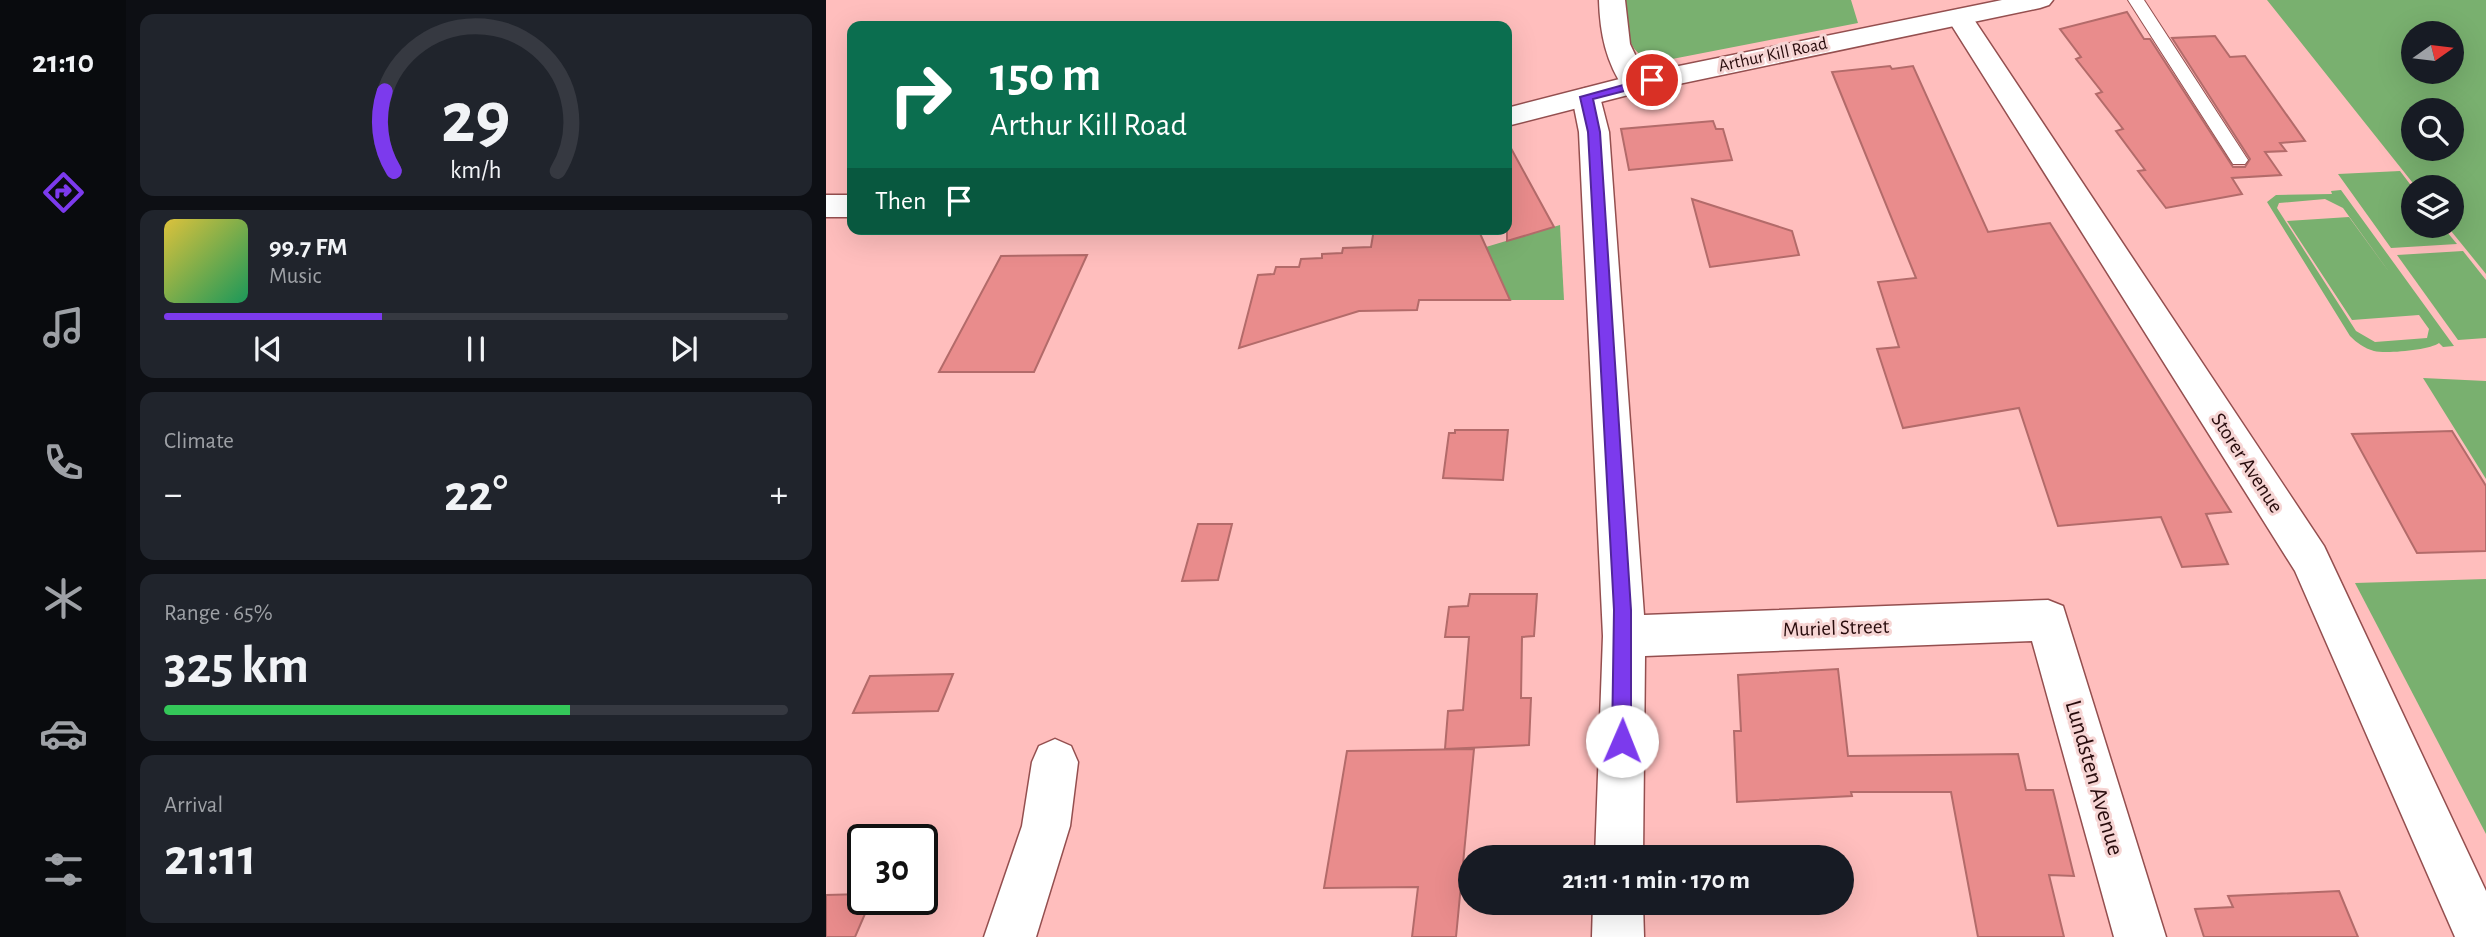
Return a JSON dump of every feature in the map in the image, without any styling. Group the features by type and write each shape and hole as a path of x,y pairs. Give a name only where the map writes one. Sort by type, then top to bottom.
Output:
{"street":[{"path":"1612,0 1612,37 1619,58 1635,84"},
{"name":"Arthur Kill Road","path":"1512,116 1635,84 2040,0"},
{"name":"Storer Avenue","path":"1960,18 2310,559 2481,937"},
{"path":"1586,97 1594,132 1624,636 1619,845"},
{"path":"826,206 847,206"},
{"name":"Muriel Street","path":"1624,636 2048,620"},
{"name":"Lundsten Avenue","path":"2048,620 2140,937"},
{"path":"1010,937 1046,826 1055,762"},
{"path":"1618,915 1618,937"}],"lane":[{"path":"2136,0 2239,160"}],"green space":[{"path":"1622,0 1851,0 1858,23 1667,60 1653,59 1636,51 1631,43"},
{"path":"2267,0 2486,0 2486,274 2457,238 2464,238 2464,175 2406,175"},
{"path":"2400,171 2403,175 2401,238 2452,238 2457,244 2391,248 2338,174"},
{"path":"2341,190 2454,346 2443,347 2439,343 2418,349 2380,352 2364,347 2350,336 2267,202 2276,195 2332,194 2331,191","holes":["2325,199 2343,208 2392,276 2349,217 2287,221 2352,320 2419,315 2429,329 2427,338 2375,342 2356,331 2277,208 2279,203"]},
{"path":"1560,225 1564,300 1510,300 1486,247"},
{"path":"2463,251 2486,280 2486,338 2458,340 2397,255"},
{"path":"2423,378 2486,381 2486,479"},
{"path":"2486,579 2486,834 2355,583"}],"building":[{"path":"2127,12 2144,39 2150,39 2233,167 2245,167 2250,159 2172,38 2215,36 2230,57 2245,56 2305,141 2280,143 2286,151 2265,152 2281,175 2232,178 2242,194 2166,208 2138,171 2145,170 2116,131 2123,129 2096,94 2102,92 2076,59 2081,57 2060,29"},
{"path":"1890,66 1892,69 1913,66 1988,232 2050,223 2231,512 2206,514 2228,564 2182,567 2161,517 2058,526 2019,408 1903,428 1877,349 1899,347 1878,282 1916,278 1832,72"},
{"path":"1713,121 1716,129 1723,129 1732,160 1629,170 1621,129"},
{"path":"1512,150 1554,227 1507,241 1507,235 1512,235"},
{"path":"1692,199 1792,231 1799,255 1710,267"},
{"path":"1373,235 1481,235 1510,300 1419,300 1417,310 1359,311 1239,348 1258,275 1274,274 1276,267 1299,267 1301,259 1342,253 1343,248 1371,247"},
{"path":"1087,255 1034,372 939,372 1001,256"},
{"path":"1455,430 1508,430 1503,480 1443,478 1449,433 1455,433"},
{"path":"2452,431 2486,486 2486,551 2417,553 2352,434"},
{"path":"1198,524 1232,524 1218,580 1182,581"},
{"path":"1470,594 1537,594 1534,636 1522,637 1521,698 1531,698 1529,745 1445,749 1448,711 1463,710 1469,637 1445,637 1449,607 1468,606"},
{"path":"1838,669 1848,756 2018,754 2026,790 2053,790 2074,876 2049,875 2064,937 1978,937 1951,792 1851,792 1852,796 1737,802 1734,731 1741,731 1738,675"},
{"path":"953,674 938,711 853,713 870,676"},
{"path":"1474,749 1465,845 1458,845 1456,937 1412,937 1418,887 1324,888 1347,751"},
{"path":"2339,891 2358,937 2204,937 2195,909 2233,907 2228,896"},
{"path":"847,894 847,915 865,915 855,937 826,937 826,895"}],"route":[{"path":"1622,741 1623,610 1594,132 1586,97 1652,80"}]}
